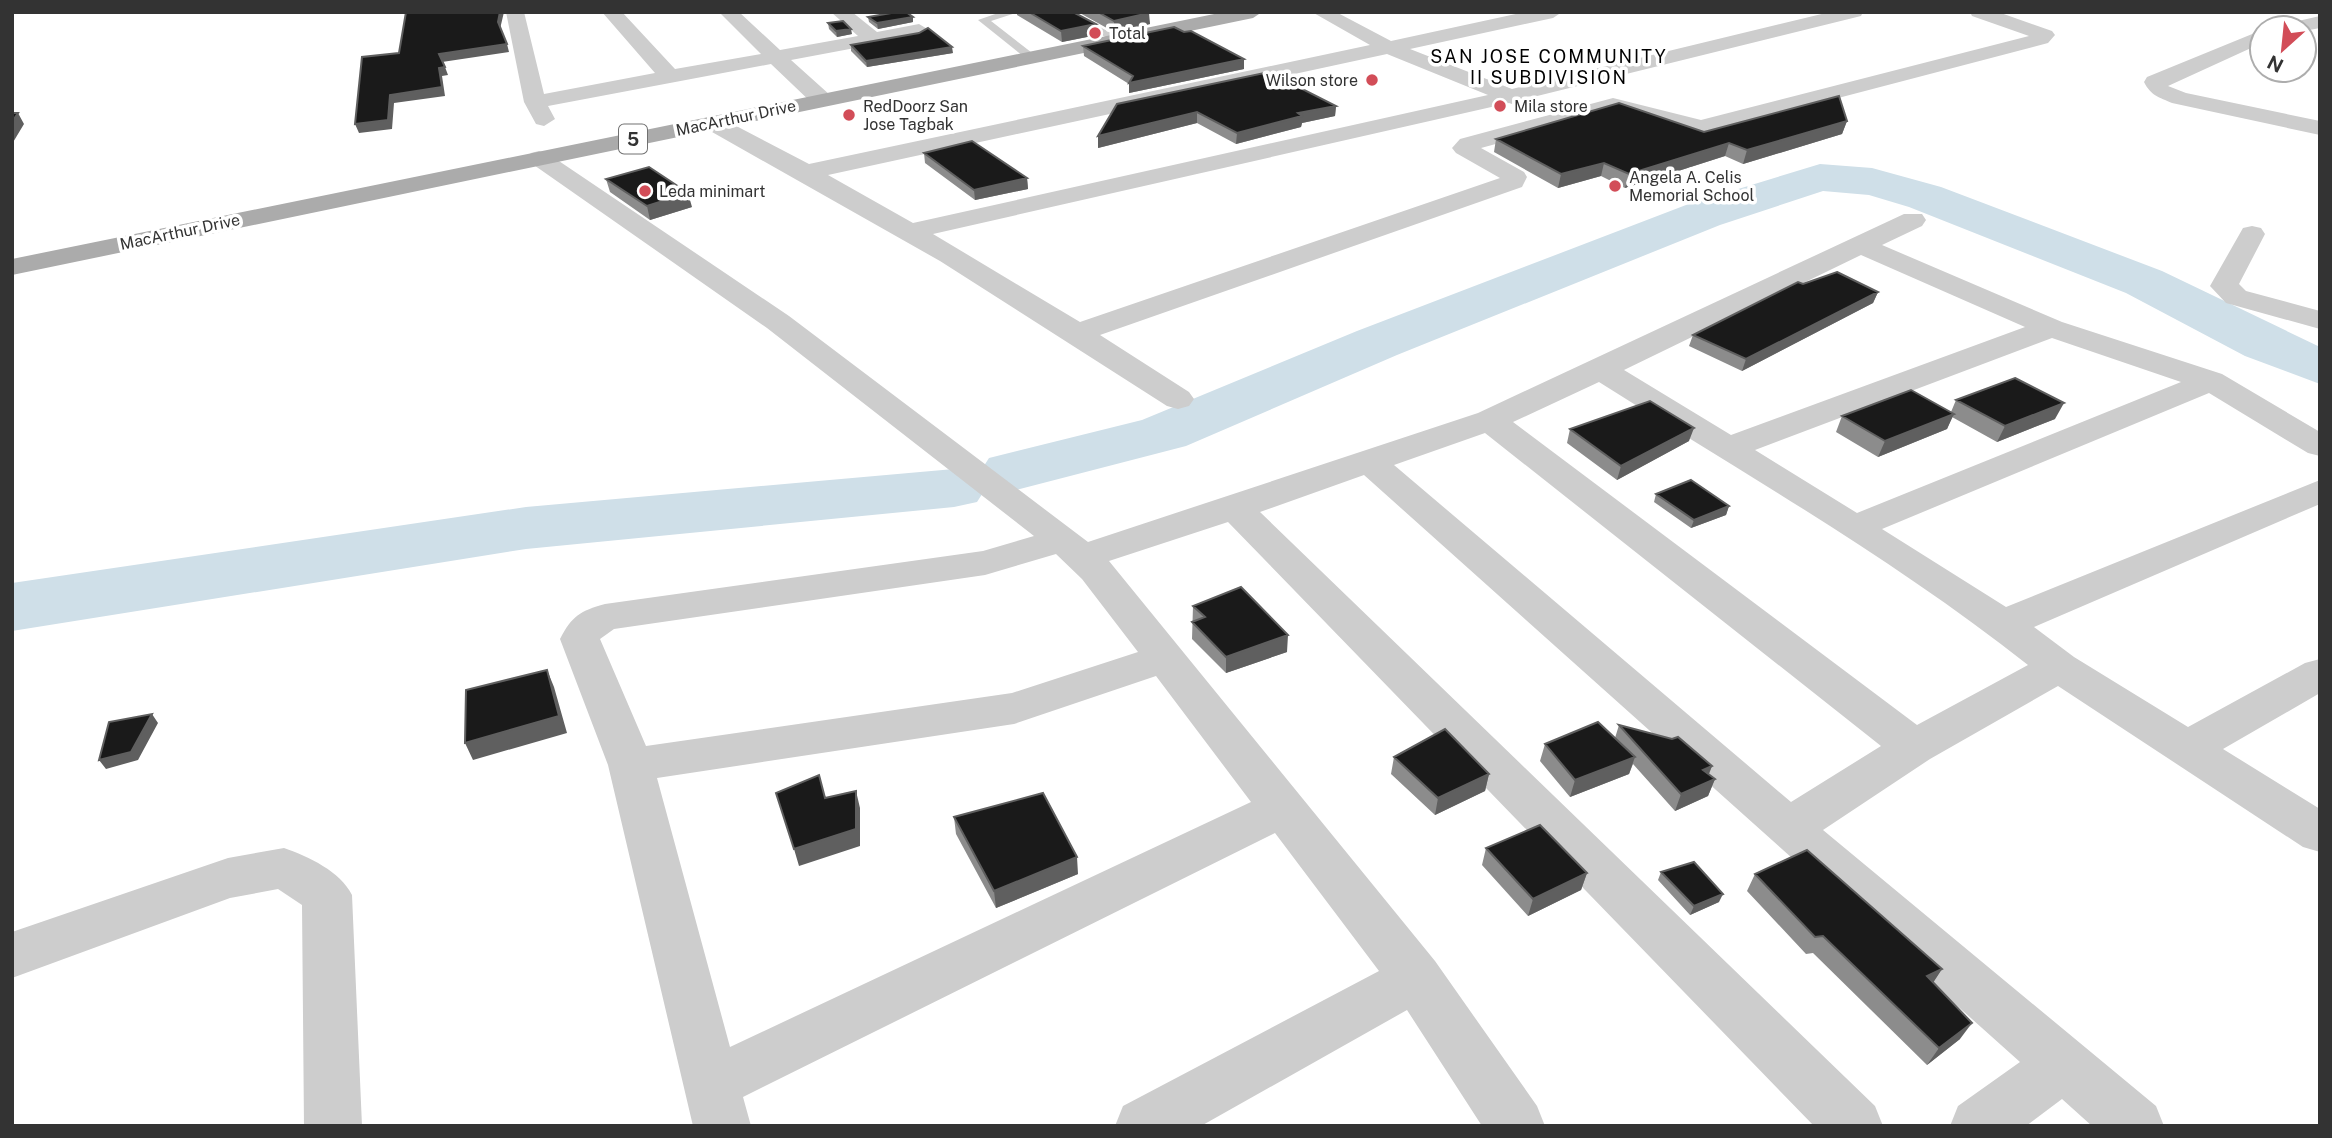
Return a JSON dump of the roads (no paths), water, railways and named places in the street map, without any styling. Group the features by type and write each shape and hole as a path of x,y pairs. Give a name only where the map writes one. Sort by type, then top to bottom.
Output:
{"main road":[{"name":"MacArthur Drive","path":"12,267 1254,12"}],"street":[{"path":"514,12 539,110 670,77 919,30"},
{"path":"611,12 670,77"},
{"path":"728,12 822,100"},
{"path":"840,12 874,39"},
{"path":"1321,12 1386,46 1559,117"},
{"path":"808,172 1553,12"},
{"path":"911,231 1511,96 1854,12"},
{"path":"1078,333 1513,182 1515,177 1465,146 1559,117 1620,105 1687,126 1701,127 2028,42 2045,35 1979,12"},
{"path":"2248,42 2155,82 2159,90 2180,98 2320,128"},
{"path":"713,123 808,172 911,231 1078,333 1178,399"},
{"path":"539,158 778,322 1073,549 1166,658 1416,978 1516,1126"},
{"path":"1282,808 716,1106 631,765 580,639 586,627 606,617 1073,549 1235,508 1490,420 1862,246 1913,219"},
{"path":"2252,234 2224,286 2236,297 2320,320"},
{"path":"1862,246 2051,328 2211,381 2320,446"},
{"path":"1726,449 2051,328"},
{"path":"1601,369 1854,527 2003,624 2059,667 2320,834"},
{"path":"1854,527 2211,381"},
{"path":"1490,420 1914,747"},
{"path":"1370,461 1788,828 2135,1126"},
{"path":"2003,624 2320,491"},
{"path":"1235,508 1854,1126"},
{"path":"631,765 1014,708 1166,658"},
{"path":"1788,828 1914,747 2059,667"},
{"path":"2188,748 2320,674"},
{"path":"12,955 229,878 284,868 327,895 333,1126"},
{"path":"1144,1126 1416,978"},
{"path":"1979,1126 2064,1064"}],"lane":[{"path":"1014,12 983,20 1032,58"},
{"path":"1063,12 1119,40"}],"waterway":[{"path":"1012,472 1164,433 1377,343 1703,215 1820,177 1872,182 1925,197 2144,282 2265,344 2320,367"},
{"path":"12,607 526,528 954,488"}],"place":[{"name":"Total","path":"1095,33"},
{"name":"Wilson store","path":"1372,80"},
{"name":"Mila store","path":"1500,106"},
{"name":"RedDoorz San Jose Tagbak","path":"849,115"},
{"name":"Angela A. Celis Memorial School","path":"1615,186"},
{"name":"Leda minimart","path":"645,191"}],"district":[{"name":"SAN JOSE COMMUNITY II SUBDIVISION","path":"1549,66"}]}
